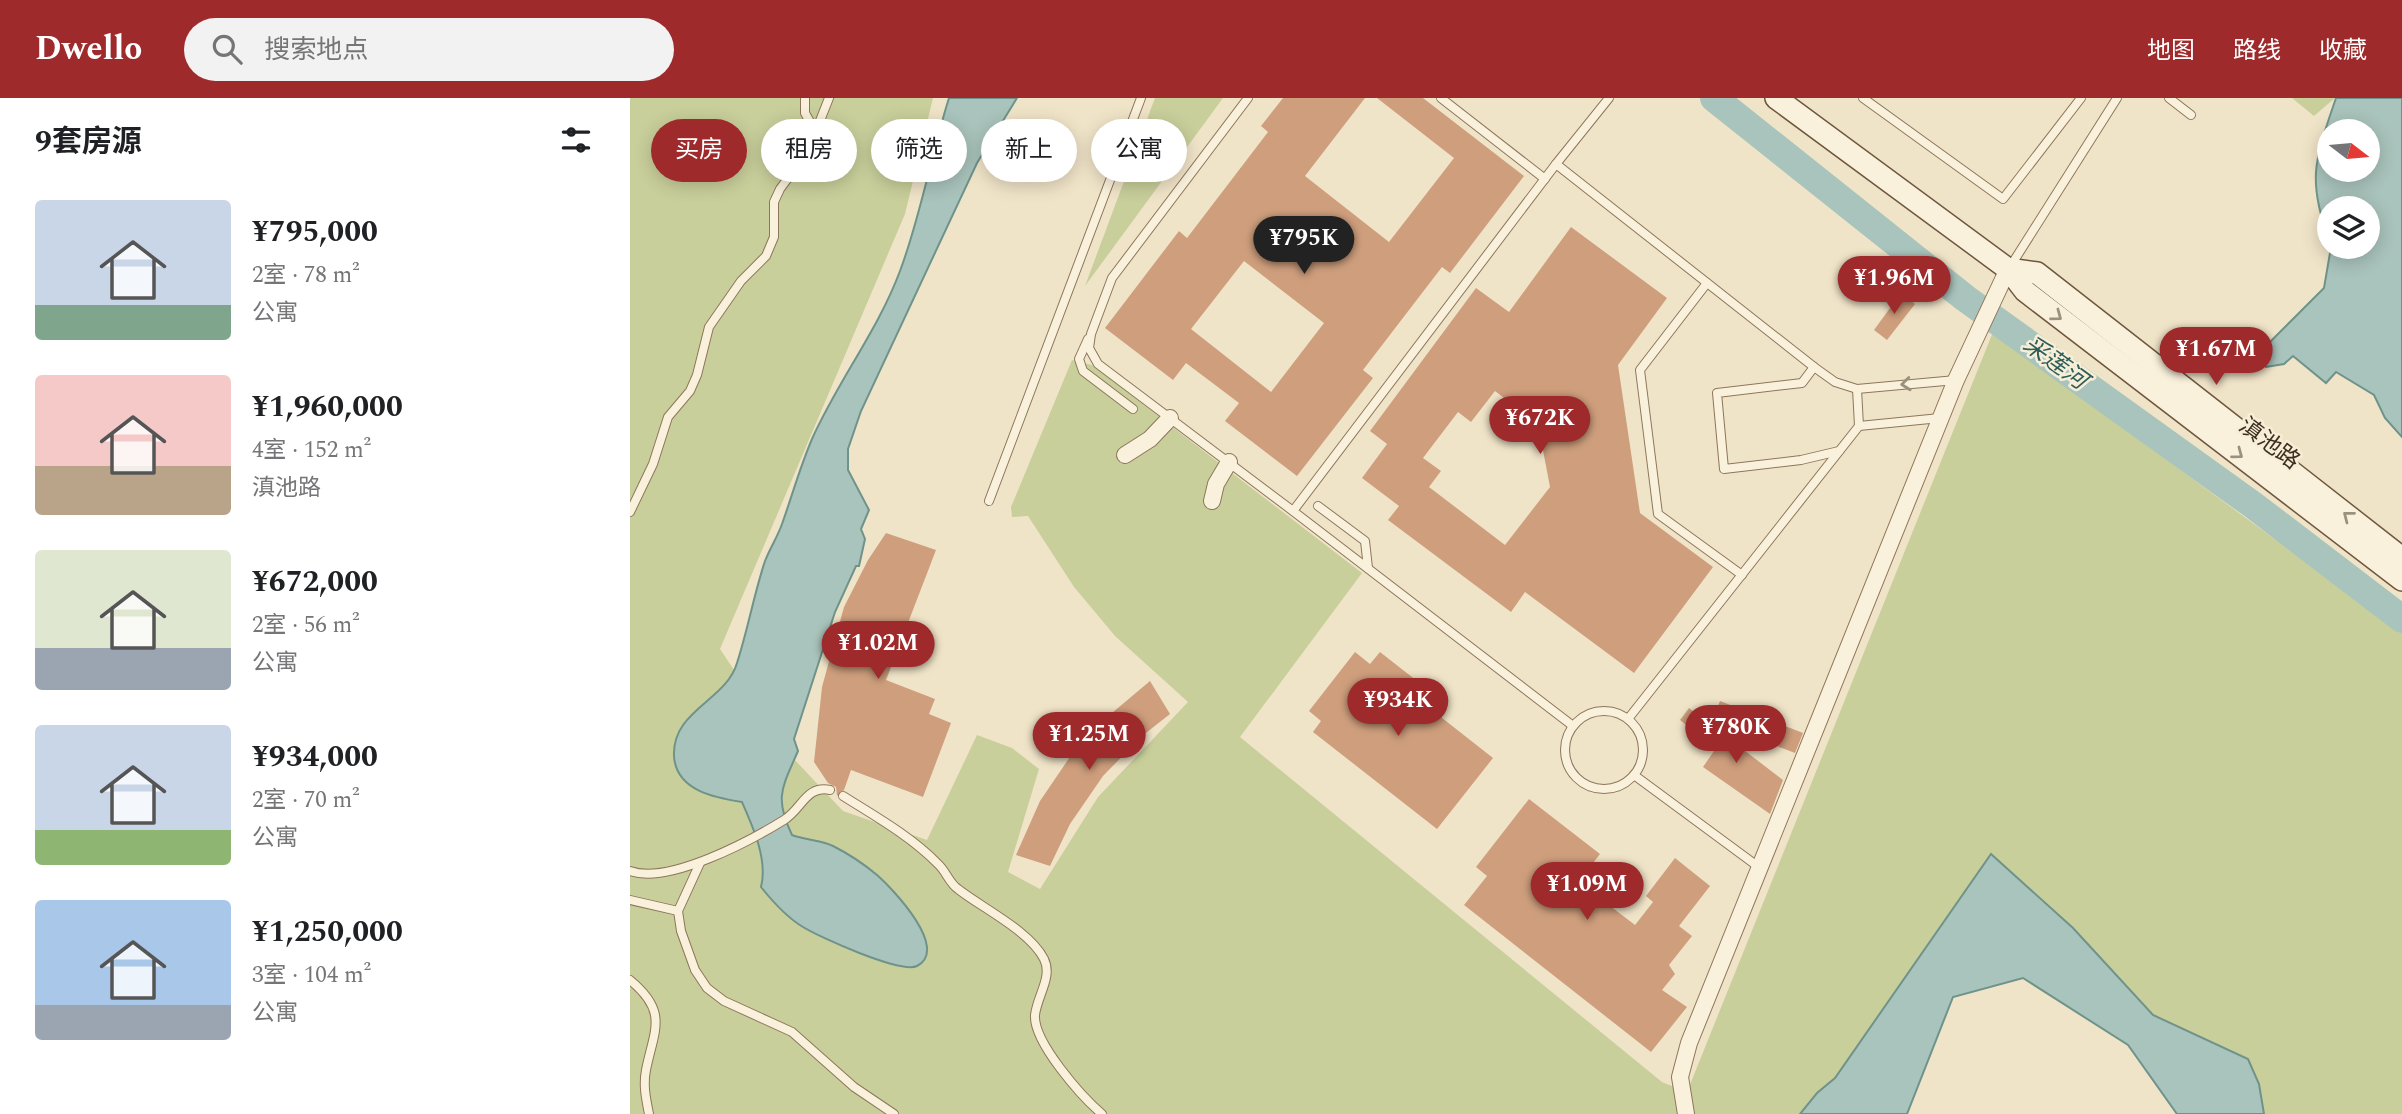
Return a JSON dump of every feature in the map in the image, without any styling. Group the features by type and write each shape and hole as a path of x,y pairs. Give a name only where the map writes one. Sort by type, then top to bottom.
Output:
{"main road":[{"name":"滇池路","path":"1776,98 2008,270 2025,291 2402,580"},
{"name":"滇池路","path":"2008,270 2037,273 2402,558"}],"street":[{"path":"1686,1114 1680,1077 1689,1043 1940,418 2008,270"},
{"path":"1125,455 1150,439 1170,418"},
{"path":"1212,501 1216,484 1228,462"}],"lane":[{"path":"805,98 805,113 808,119"},
{"path":"820,119 829,98"},
{"path":"989,501 1141,98"},
{"path":"1133,409 1083,371 1079,359 1121,262 1248,98"},
{"path":"1441,98 1545,179"},
{"path":"1293,510 1609,98"},
{"path":"1863,98 2003,199 2081,98"},
{"path":"2008,270 2117,98"},
{"path":"2169,98 2191,115"},
{"path":"1556,164 1835,382 1857,389 1956,380"},
{"path":"630,512 653,464 668,416 690,391 697,375 709,327 741,281 766,256 774,237 777,196 787,182"},
{"path":"1707,283 1640,370 1658,514 1742,575"},
{"path":"1091,334 1089,348 1098,364 1573,726"},
{"path":"1814,368 1802,383 1717,393 1724,469 1801,460 1839,451"},
{"path":"1628,719 1859,426 1857,389"},
{"path":"1859,426 1940,418"},
{"path":"630,495 641,488"},
{"path":"1318,506 1365,541 1368,568"},
{"path":"1605,711 1628,719 1636,728 1643,752 1634,775 1612,789 1585,785 1567,765 1564,752 1573,726 1582,718 1605,711"},
{"path":"1634,775 1760,868"},
{"path":"630,871 642,875 664,873 700,863 787,819 811,792 818,789 830,790"},
{"path":"843,796 886,823 939,864 955,888 1005,920 1043,957 1048,970 1035,1018 1039,1035 1083,1098 1102,1114"},
{"path":"700,863 678,911 681,931 695,970 707,988 724,1001 792,1032 854,1087 894,1114"},
{"path":"630,900 678,911"},
{"path":"630,980 650,1002 656,1020 656,1038 646,1071 645,1092 649,1114"}],"green space":[{"path":"630,98 933,98 928,119 871,119 871,182 913,182 905,214 720,649 793,758 843,811 927,840 977,735 1012,748 1039,769 1008,872 1040,889 1098,797 1188,702 1115,636 1074,587 1028,516 1012,517 1011,507 1072,360 1092,365 1362,573 1240,737 1662,1082 1687,1092 1993,332 2402,633 2402,1114 2177,1114 2128,1045 2023,978 1953,997 1907,1114 630,1114"},
{"path":"1155,98 1223,98 1187,147 1187,119 1147,119"},
{"path":"2292,98 2335,98 2314,116"},
{"path":"1124,182 1161,182 1085,286"}],"water":[{"path":"949,98 1017,98 1004,119 981,119 981,156 861,411 848,449 848,470 869,510 861,529 865,539 859,566 856,566 835,612 794,739 798,751 782,793 783,811 792,835 828,844 850,856 877,875 905,905 923,933 927,947 925,958 917,966 908,967 878,960 842,946 803,927 785,914 761,887 761,855 742,802 710,795 690,785 676,768 674,756 681,727 722,687 737,663 765,561 780,529 812,439 891,293 914,228 926,182 967,182 967,119 943,119"},
{"path":"2336,98 2402,98 2402,437 2385,418 2374,395 2336,372 2326,383 2293,356 2284,364 2266,367 2255,357 2324,288 2329,259 2380,259 2380,196 2318,196 2316,168 2317,163 2317,182 2380,182 2380,119 2329,119"},
{"path":"1991,854 2073,928 2153,1015 2248,1059 2259,1084 2264,1114 2177,1114 2128,1045 2023,978 1953,997 1907,1114 1800,1114 1817,1093 1835,1078"}],"building":[{"path":"1283,98 1365,98 1305,176 1389,242 1454,158 1377,98 1423,98 1524,176 1450,273 1442,267 1363,370 1373,378 1297,476 1225,421 1239,403 1186,363 1173,380 1105,328 1179,231 1187,238 1268,132 1261,126","holes":["1244,261 1324,323 1271,392 1191,329"]},
{"path":"1571,227 1667,298 1618,365 1640,513 1713,567 1634,673 1525,592 1511,612 1388,520 1399,506 1362,478 1387,444 1370,431 1476,288 1509,312","holes":["1495,391 1538,424 1550,487 1505,545 1429,487 1441,471 1423,458 1458,412 1471,422"]},
{"path":"1901,293 1915,304 1887,340 1874,330"},
{"path":"886,533 936,550 886,680 935,699 929,714 951,723 923,797 851,770 844,790 837,796 836,787 828,783 814,762 822,687 844,607 868,560"},
{"path":"1355,652 1370,664 1380,652 1417,681 1409,692 1493,758 1437,829 1313,732 1321,721 1309,711"},
{"path":"1150,681 1170,714 1142,736 1103,776 1070,824 1050,866 1016,855 1040,801 1074,751 1093,729"},
{"path":"1720,701 1803,733 1795,753 1712,721"},
{"path":"1689,708 1783,780 1770,814 1703,767 1716,748 1680,720"},
{"path":"1529,799 1600,854 1590,867 1609,881 1597,896 1635,925 1653,902 1646,896 1675,858 1710,886 1679,926 1692,936 1669,965 1675,974 1662,990 1687,1007 1651,1052 1464,905 1487,876 1476,867"}],"waterway":[{"name":"采莲河","path":"1714,98 1965,298 2253,505 2402,619"}]}
